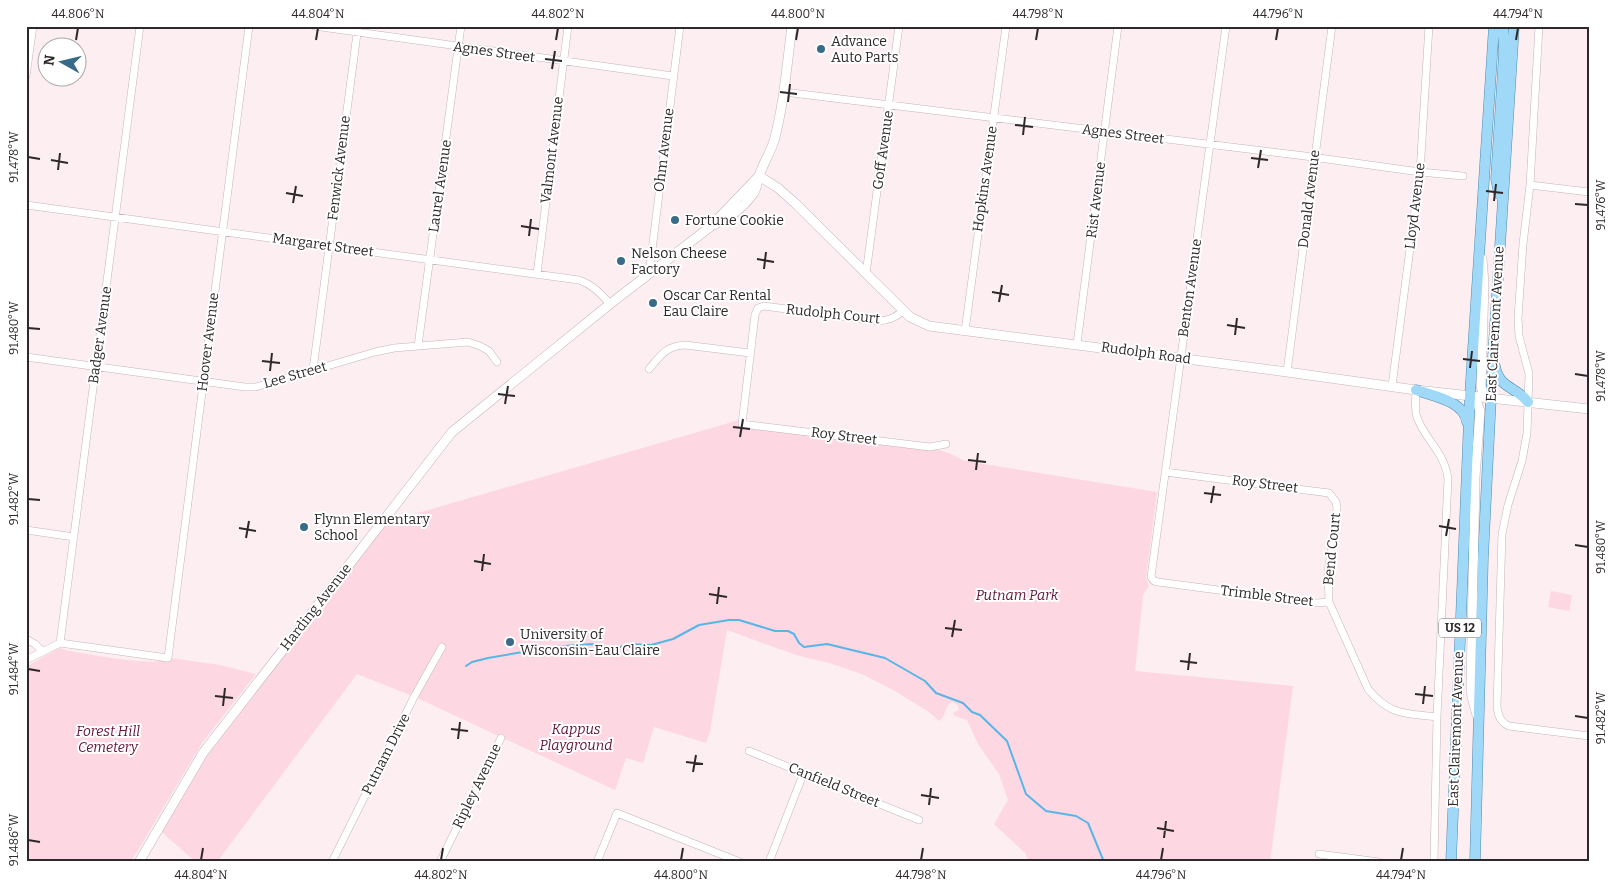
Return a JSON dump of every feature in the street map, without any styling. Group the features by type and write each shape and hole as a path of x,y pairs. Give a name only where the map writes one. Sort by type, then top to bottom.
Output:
{"main road":[{"name":"East Clairemont Avenue","path":"1451,862 1470,395 1494,26"},
{"path":"1502,210 1496,179 1504,54 1503,26"},
{"name":"East Clairemont Avenue","path":"1474,862 1483,558 1493,357 1514,26"},
{"path":"1493,357 1500,381 1520,393 1528,402"},
{"path":"1416,390 1442,399 1464,412 1468,434"}],"street":[{"path":"26,76 33,26"},
{"name":"Badger Avenue","path":"60,643 140,26"},
{"name":"Hoover Avenue","path":"60,643 168,658 249,26"},
{"name":"Agnes Street","path":"314,26 357,29 459,47 673,76"},
{"name":"Laurel Avenue","path":"418,346 461,26"},
{"name":"Valmont Avenue","path":"537,274 568,26"},
{"name":"Ohm Avenue","path":"649,274 680,26"},
{"path":"759,176 773,142 784,92 792,26"},
{"name":"Goff Avenue","path":"866,274 899,26"},
{"name":"Hopkins Avenue","path":"965,331 1006,26"},
{"name":"Rist Avenue","path":"1077,344 1118,26"},
{"name":"Benton Avenue","path":"1152,579 1151,574 1226,26"},
{"name":"Donald Avenue","path":"1287,372 1332,26"},
{"name":"Lloyd Avenue","path":"1392,386 1420,172 1429,26"},
{"path":"1539,26 1530,185 1523,244 1518,318 1519,336 1529,374 1527,433 1502,534 1497,706 1500,719 1503,724 1509,726 1589,736"},
{"name":"Fenwick Avenue","path":"314,370 357,29"},
{"name":"Agnes Street","path":"784,92 1463,176"},
{"name":"Harding Avenue","path":"139,862 203,753 452,432 610,304 710,227 759,176"},
{"name":"Rudolph Road","path":"759,176 788,196 903,311 916,321 929,326 1416,390 1589,409"},
{"path":"1530,185 1589,192"},
{"name":"Margaret Street","path":"26,205 579,280 590,284 610,304"},
{"path":"1480,239 1484,284 1481,386 1482,390 1491,398"},
{"name":"Rudolph Court","path":"742,424 755,315 758,308 764,306 877,321 890,320 903,311"},
{"name":"Lee Street","path":"26,357 245,387 256,387 375,352 418,346 468,342 489,351 497,362"},
{"path":"649,369 661,354 677,346 685,345 750,353"},
{"path":"1416,390 1415,406 1417,417 1442,458 1448,480 1437,717 1434,862"},
{"path":"1470,395 1477,403 1480,411 1476,477 1471,687 1478,718"},
{"name":"Roy Street","path":"742,424 930,447 946,444"},
{"name":"Roy Street","path":"1165,472 1324,491 1333,496"},
{"name":"Bend Court","path":"1329,602 1328,573 1337,508 1333,496"},
{"path":"26,530 74,537"},
{"name":"Trimble Street","path":"1152,579 1158,582 1316,603 1329,602 1368,689 1374,696 1385,706 1396,711 1437,717"},
{"path":"26,640 35,644 42,652"},
{"path":"26,660 60,643"},
{"name":"Putnam Drive","path":"332,862 414,697 442,647"},
{"name":"Ripley Avenue","path":"440,862 501,738"},
{"name":"Canfield Street","path":"749,751 919,820"},
{"path":"769,862 804,772"},
{"path":"597,862 617,813 740,862"},
{"path":"1319,854 1359,861 1379,862"}],"green space":[{"name":"Putnam Park","path":"739,420 739,423 930,447 965,461 1157,492 1146,578 1149,586 1143,595 1135,671 1293,686 1270,862 1028,862 1026,854 994,824 1008,800 999,774 978,744 967,720 955,716 953,713 959,710 956,704 952,702 949,704 939,721 929,712 895,691 862,674 796,655 727,630 710,731 706,743 654,727 643,763 626,758 615,790 415,697 357,674 217,862 196,862 158,829 203,753 380,524"},
{"path":"1551,591 1572,595 1569,611 1548,607"},
{"name":"Forest Hill Cemetery","path":"59,648 91,655 138,661 163,661 171,658 220,665 256,674 202,743 131,862 26,862 26,667"}],"waterway":[{"path":"466,666 472,662 488,658 552,647 592,644 614,649 629,644 651,645 673,639 699,625 729,620 739,620 775,631 788,631 794,634 799,643 804,647 827,644 885,658 925,681 936,693 963,703 972,712 980,715 1007,741 1026,794 1046,811 1076,816 1088,823 1104,862"}],"place":[{"name":"Advance Auto Parts","path":"821,49"},
{"name":"Fortune Cookie","path":"675,220"},
{"name":"Nelson Cheese Factory","path":"621,261"},
{"name":"Oscar Car Rental Eau Claire","path":"653,303"},
{"name":"Flynn Elementary School","path":"304,527"},
{"name":"University of Wisconsin-Eau Claire","path":"510,642"}],"park label":[{"name":"Kappus Playground","path":"576,738"}]}
